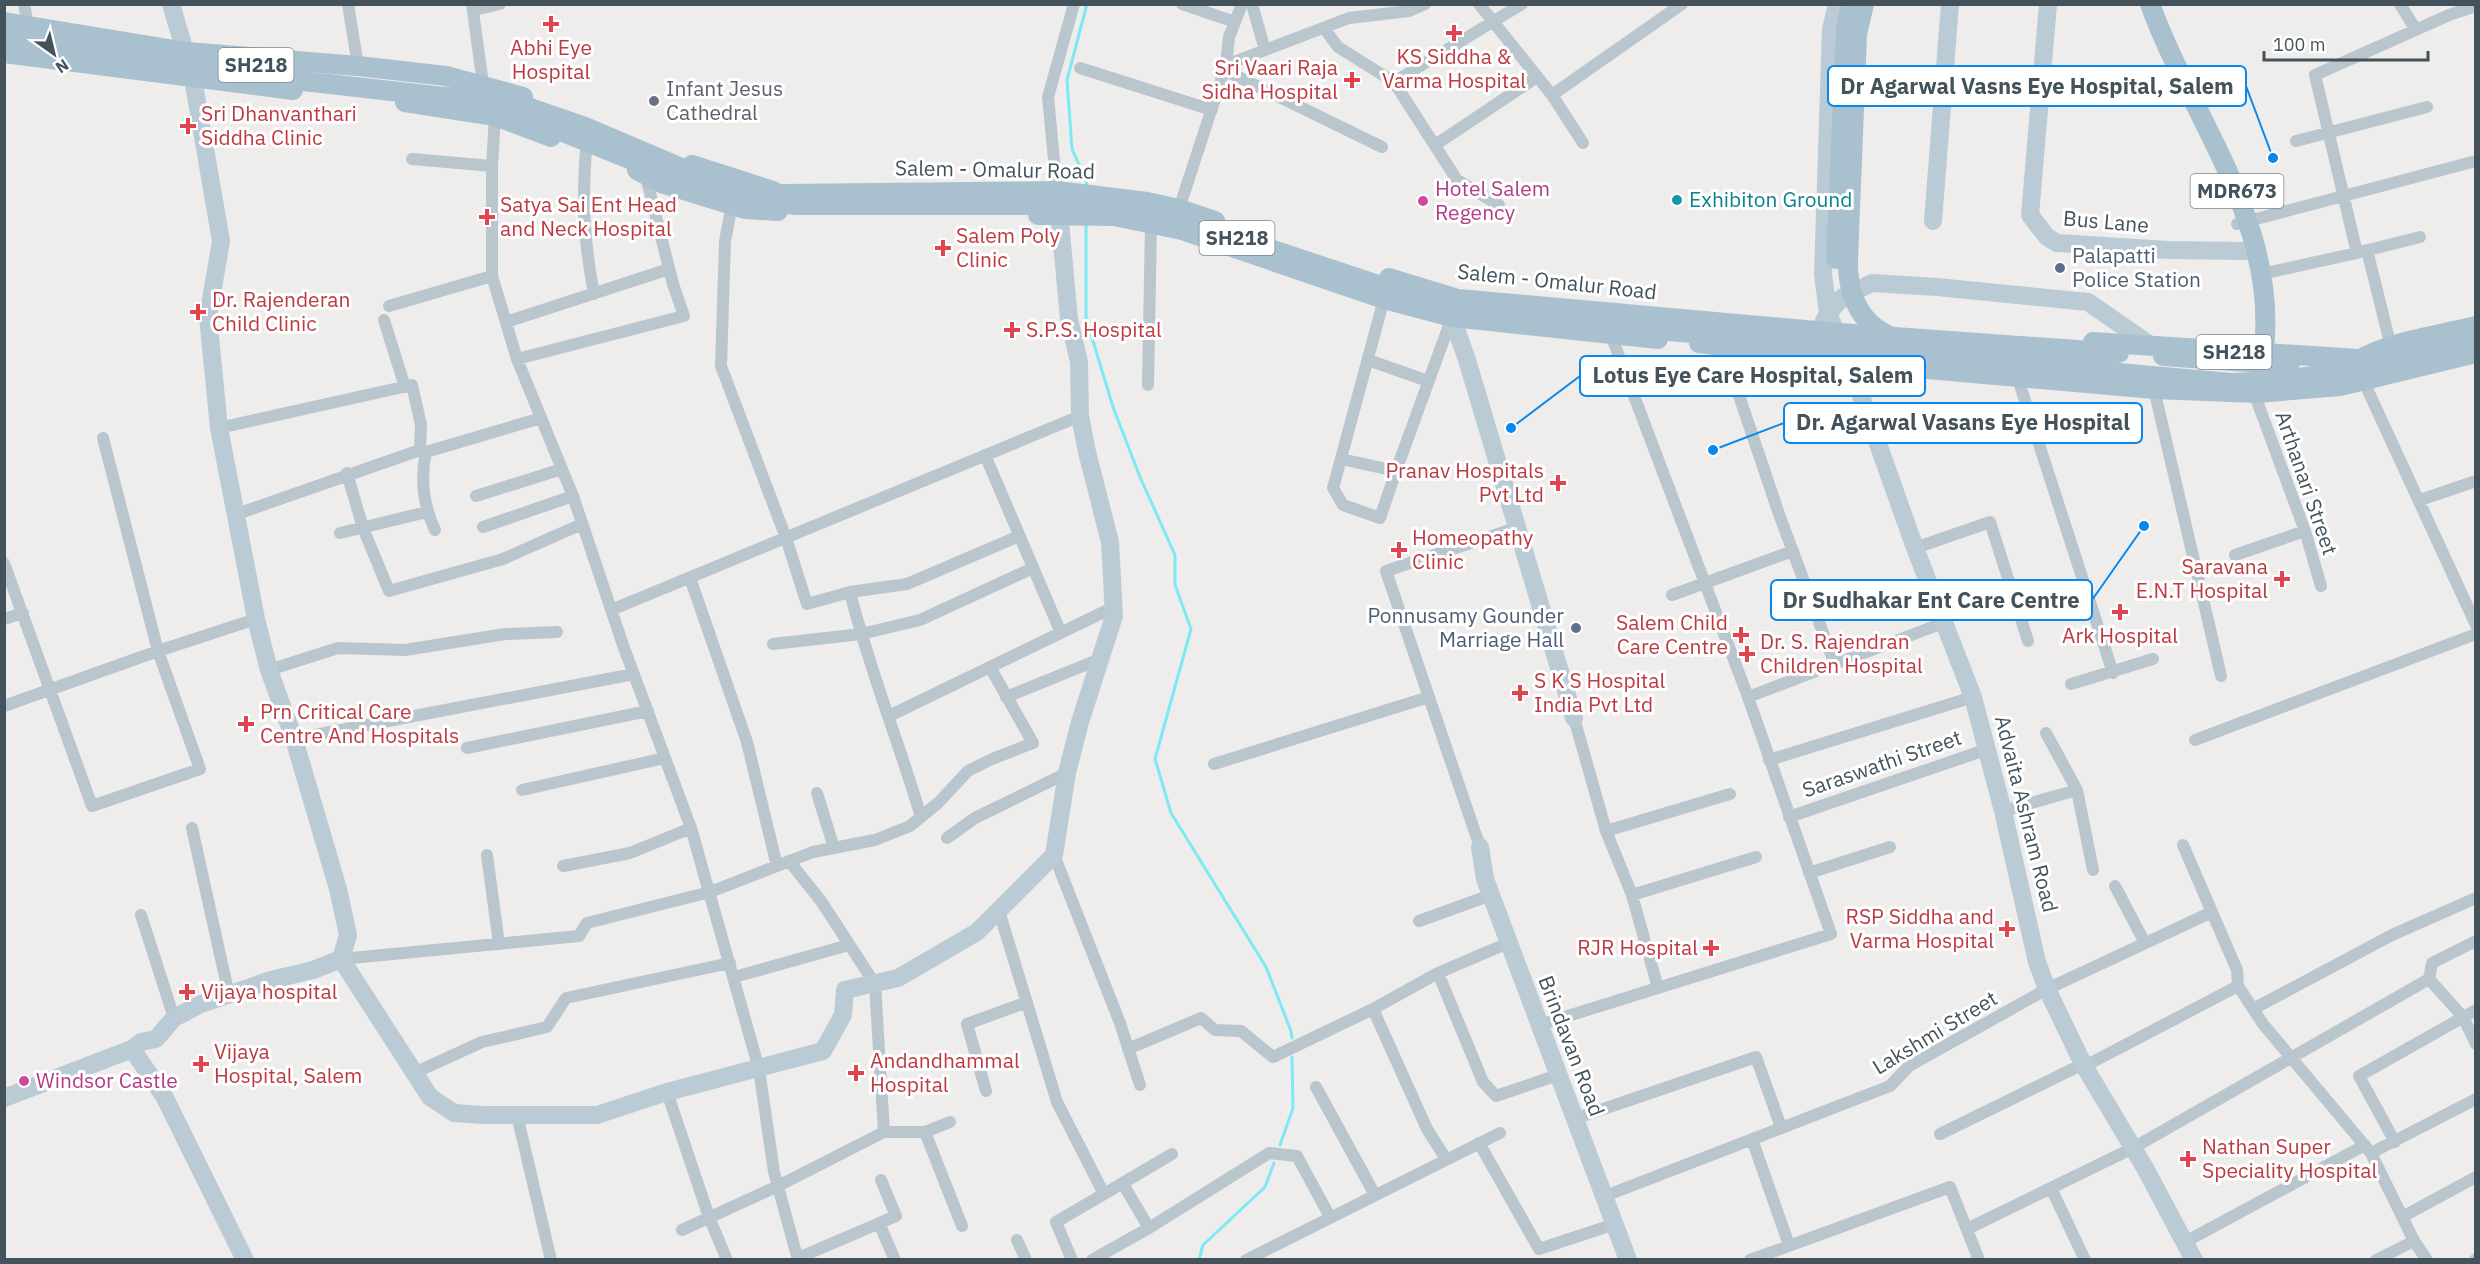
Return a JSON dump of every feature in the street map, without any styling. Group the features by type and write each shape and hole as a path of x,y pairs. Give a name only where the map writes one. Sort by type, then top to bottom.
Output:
{"main road":[{"path":"1851,4 1846,30 1837,284 1844,311 1862,333 1886,348 1909,355"},
{"path":"1864,4 1857,34 1847,271 1851,296 1859,312 1873,327 1901,341 1922,345 2223,372 2338,367 2374,360 2475,332"},
{"path":"2142,4 2242,223"},
{"name":"MDR673","path":"2150,4 2180,74 2219,148 2242,223 2261,274 2265,322 2248,393"},
{"path":"4,22 187,52 358,66 446,76 483,84 548,104 677,160 781,194"},
{"name":"SH218","path":"4,32 101,47 454,87 548,113 692,174 738,189 781,194"},
{"name":"SH218","path":"4,42 453,98 511,111 686,182 745,199 796,205 1094,205 1143,211 1192,223 1435,302 1491,312 1909,355 2231,383 2274,381 2341,373 2475,332"},
{"path":"4,53 194,79 418,103 495,116 645,173 664,184 745,209 818,213 1114,216 1182,230 1384,299 1455,308 1611,335 1722,345 1849,362 2154,389 2248,393 2315,390 2364,382 2475,353"},
{"name":"Salem - Omalur Road","path":"781,194 1057,191 1087,194 1179,209 1381,276 1455,308 1830,327"},
{"path":"2251,250 2255,363"},
{"path":"1830,327 2255,363 2340,364 2355,362 2368,354 2391,347 2475,332"},
{"name":"SH218","path":"1830,327 1902,327 2271,355 2374,360"}],"street":[{"path":"24,4 28,25"},
{"path":"171,4 194,79 221,241 208,317 219,428 256,619 269,670 294,739 338,890 348,935 340,959"},
{"path":"348,4 358,66"},
{"path":"483,84 473,7 500,4"},
{"path":"1074,4 1048,97 1069,319 1079,362 1080,416 1110,542 1114,616 1067,773 1054,855 1140,1085"},
{"path":"1182,4 1235,22"},
{"path":"1179,209 1225,67 1229,37 1242,4"},
{"path":"1251,4 1265,50"},
{"path":"1225,67 1349,18 1409,11 1425,4"},
{"path":"1479,4 1552,95 1583,143"},
{"path":"1394,82 1522,4"},
{"path":"1552,95 1682,4"},
{"name":"Advaita Ashram Road","path":"1837,4 1831,29 1823,262 1830,327 1849,362 1915,548 1973,696 2003,811 2037,962 2084,1065 2133,1148 2194,1260"},
{"path":"1933,221 1950,4"},
{"name":"Bus Lane","path":"2048,4 2030,214 2047,237 2057,243 2168,250 2251,250"},
{"path":"2400,4 2416,30"},
{"path":"2391,347 2343,195 2315,75 2474,5"},
{"path":"1324,28 1338,47 1394,82 1458,180 1499,205"},
{"path":"1225,67 1382,147"},
{"path":"1080,68 1212,110"},
{"path":"1435,145 1537,77"},
{"path":"2295,141 2427,107"},
{"path":"495,116 492,166 492,276 517,359 573,496 611,610 691,828 759,1069 778,1186 798,1259 896,1216 881,1180"},
{"path":"585,150 583,190 585,246 594,294"},
{"path":"412,159 492,166"},
{"path":"2242,223 2475,161"},
{"path":"517,359 684,316 669,269 645,173"},
{"path":"732,205 725,241 721,366 786,538 807,604 850,592 907,584 1019,536"},
{"path":"1148,385 1151,224"},
{"path":"2261,274 2420,237"},
{"path":"506,322 669,269"},
{"path":"388,306 492,276"},
{"path":"1830,327 1844,297 1872,283 2060,298 2088,302 2166,356"},
{"path":"1384,299 1333,488 1343,504 1380,518 1455,308"},
{"path":"1455,308 1467,360 1606,831 1632,895 1658,988"},
{"path":"384,320 405,387"},
{"path":"1539,1025 1831,934 1748,697 1611,335"},
{"path":"1722,345 1835,665"},
{"path":"1368,360 1428,381"},
{"path":"2017,376 2113,673"},
{"path":"2364,382 2470,600 2475,625"},
{"path":"219,428 412,385 421,425 422,473 427,512 435,530"},
{"path":"2154,389 2221,676"},
{"name":"Arthanari Street","path":"2248,393 2257,401 2305,531 2321,586"},
{"path":"611,610 1080,416"},
{"path":"237,514 347,473 541,418"},
{"path":"4,563 92,806 200,769 158,651 103,438"},
{"path":"985,455 1061,633"},
{"path":"1341,459 1396,471"},
{"path":"477,496 561,469"},
{"path":"347,473 363,528 389,591 503,559 582,524"},
{"path":"2420,500 2475,481"},
{"path":"483,527 573,496"},
{"path":"339,533 427,512"},
{"path":"1915,548 1990,522 2028,641"},
{"path":"1480,847 1386,571 1516,528"},
{"path":"2235,555 2305,531"},
{"path":"1672,595 1793,551"},
{"path":"773,644 861,634 920,620 1033,568"},
{"path":"690,578 747,741 783,863 821,901 875,984 884,1132"},
{"path":"850,592 861,634 921,817"},
{"path":"889,716 1114,607"},
{"path":"4,619 23,613"},
{"path":"4,706 256,619"},
{"path":"1748,697 1943,623"},
{"path":"269,670 338,648 405,650 505,634 557,632"},
{"path":"2195,740 2475,634"},
{"path":"1006,697 1100,659"},
{"path":"2071,684 2153,659"},
{"path":"4,1098 132,1049 141,1042 156,1039 174,1018 201,1004 271,980 313,970 340,959 579,936 586,923 710,892 813,852 875,840 910,826 938,803 968,771 1032,743 990,667"},
{"path":"294,739 634,674"},
{"path":"1769,760 1973,696"},
{"path":"1214,764 1429,697"},
{"path":"467,748 648,711"},
{"path":"2046,734 2077,790 2093,870"},
{"name":"Saraswathi Street","path":"1789,817 1988,749"},
{"path":"522,790 665,758"},
{"path":"946,838 975,818 1067,773"},
{"path":"2003,811 2077,790"},
{"path":"817,794 834,848"},
{"path":"1606,831 1730,794"},
{"path":"192,828 229,995"},
{"path":"563,866 630,853 691,828"},
{"path":"2183,845 2237,970 2238,986 2253,1010 2368,1149 2414,1241 2427,1260"},
{"name":"Brindavan Road","path":"1480,847 1485,879 1628,1260"},
{"path":"1809,873 1890,848"},
{"path":"487,855 499,944"},
{"path":"340,959 430,1096 454,1113 597,1115 667,1092 823,1051 843,1015 845,990 898,978 977,932 1054,855"},
{"path":"1632,895 1756,857"},
{"path":"2115,886 2145,943"},
{"path":"1419,921 1491,895"},
{"path":"2253,1010 2392,935 2475,898"},
{"path":"999,910 1057,1102 1104,1194"},
{"name":"Lakshmi Street","path":"1605,1196 1890,1086 1909,1066 2048,989 2212,912"},
{"path":"141,915 174,1018"},
{"path":"1967,1229 2133,1148 2292,1058 2429,979 2433,963 2475,941"},
{"path":"1128,1049 1201,1018 1215,1030 1241,1031 1273,1057 1373,1009 1438,973 1509,944"},
{"path":"734,977 849,945"},
{"path":"414,1074 482,1042 547,1027 566,998 730,963"},
{"path":"1438,973 1483,1082 1496,1096 1557,1075"},
{"path":"2429,979 2463,1017 2475,1044"},
{"path":"1940,1134 2084,1065 2238,986"},
{"path":"986,1091 967,1024 1027,1002"},
{"path":"1373,1009 1427,1129 1446,1159"},
{"path":"2396,1142 2359,1076 2475,1010"},
{"path":"132,1049 164,1096 246,1260"},
{"path":"1574,1119 1756,1057 1782,1128"},
{"path":"1316,1087 1375,1195"},
{"path":"667,1092 709,1217 727,1260"},
{"path":"2185,1242 2368,1149 2396,1142 2475,1099"},
{"path":"517,1115 551,1260"},
{"path":"682,1230 778,1186 884,1132 925,1132 950,1122"},
{"path":"925,1132 962,1226"},
{"path":"1246,1260 1500,1133"},
{"path":"1752,1139 1790,1245"},
{"path":"1479,1143 1539,1249 1615,1224"},
{"path":"1092,1260 1149,1228 1269,1153 1297,1156 1330,1217"},
{"path":"1072,1260 1056,1222 1172,1154"},
{"path":"2402,1217 2475,1177"},
{"path":"1123,1184 1149,1228"},
{"path":"1750,1260 1950,1186 1979,1260"},
{"path":"2051,1188 2085,1260"},
{"path":"879,1223 896,1260"},
{"path":"1017,1240 1026,1260"},
{"path":"2376,1260 2414,1241"}],"waterway":[{"path":"1087,4 1067,80 1072,149 1087,186"},
{"path":"1086,223 1086,318 1113,407 1140,477 1175,555 1175,585 1191,629 1155,759 1171,813 1266,967 1292,1038"},
{"path":"1280,1145 1293,1108 1292,1057"},
{"path":"1199,1260 1203,1245 1265,1187 1274,1163"}],"place":[{"name":"Abhi Eye Hospital","path":"551,24"},
{"name":"KS Siddha & Varma Hospital","path":"1454,33"},
{"name":"Sri Vaari Raja Sidha Hospital","path":"1352,80"},
{"name":"Infant Jesus Cathedral","path":"654,101"},
{"name":"Sri Dhanvanthari Siddha Clinic","path":"188,126"},
{"name":"Dr Agarwal Vasns Eye Hospital, Salem","path":"2273,158"},
{"name":"Exhibiton Ground","path":"1677,200"},
{"name":"Hotel Salem Regency","path":"1423,201"},
{"name":"Satya Sai Ent Head and Neck Hospital","path":"487,217"},
{"name":"Salem Poly Clinic","path":"943,248"},
{"name":"Palapatti Police Station","path":"2060,268"},
{"name":"Dr. Rajenderan Child Clinic","path":"198,312"},
{"name":"S.P.S. Hospital","path":"1012,330"},
{"name":"Lotus Eye Care Hospital, Salem","path":"1511,428"},
{"name":"Dr. Agarwal Vasans Eye Hospital","path":"1713,450"},
{"name":"Pranav Hospitals Pvt Ltd","path":"1558,483"},
{"name":"Dr Sudhakar Ent Care Centre","path":"2144,526"},
{"name":"Homeopathy Clinic","path":"1399,550"},
{"name":"Saravana E.N.T Hospital","path":"2282,579"},
{"name":"Ark Hospital","path":"2120,612"},
{"name":"Ponnusamy Gounder Marriage Hall","path":"1576,628"},
{"name":"Salem Child Care Centre","path":"1741,635"},
{"name":"Dr. S. Rajendran Children Hospital","path":"1747,654"},
{"name":"S K S Hospital India Pvt Ltd","path":"1520,693"},
{"name":"Prn Critical Care Centre And Hospitals","path":"246,724"},
{"name":"RSP Siddha and Varma Hospital","path":"2007,929"},
{"name":"RJR Hospital","path":"1711,948"},
{"name":"Vijaya hospital","path":"187,992"},
{"name":"Vijaya Hospital, Salem","path":"201,1064"},
{"name":"Andandhammal Hospital","path":"856,1073"},
{"name":"Windsor Castle","path":"24,1081"},
{"name":"Nathan Super Speciality Hospital","path":"2188,1159"}]}
